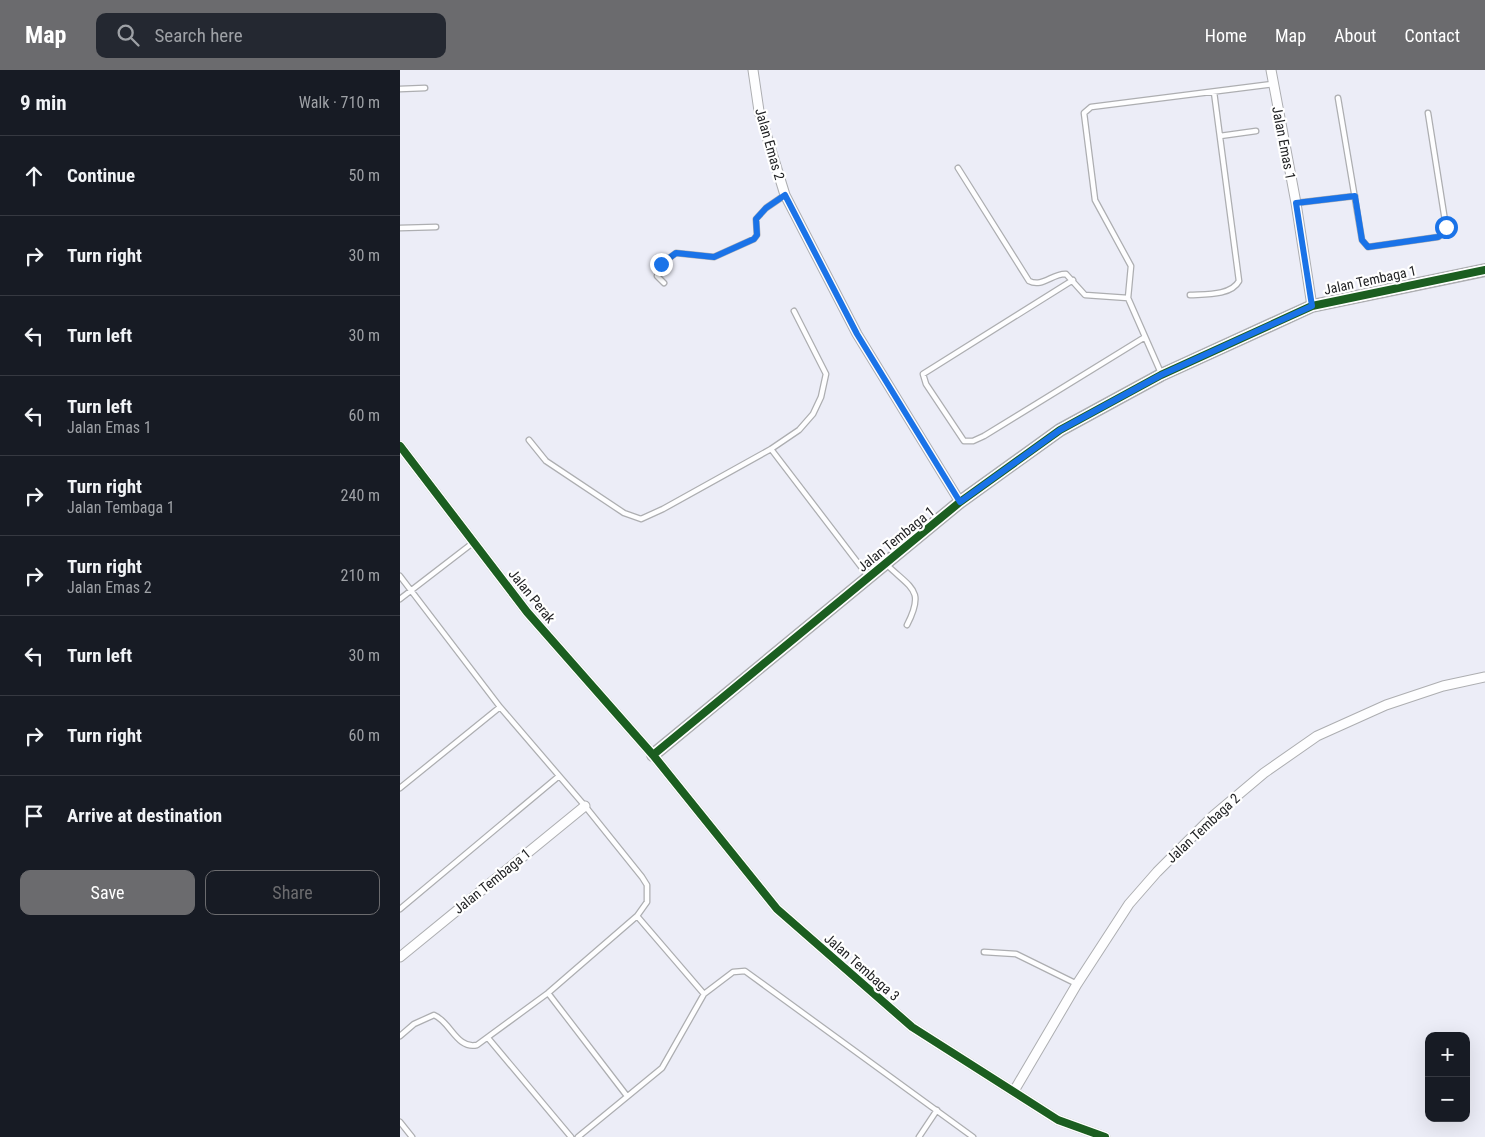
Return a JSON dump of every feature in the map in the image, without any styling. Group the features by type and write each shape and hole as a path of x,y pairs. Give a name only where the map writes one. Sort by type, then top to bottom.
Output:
{"street":[{"name":"Jalan Emas 2","path":"753,70 759,111 785,195 857,334 960,502"},
{"name":"Jalan Emas 1","path":"1271,70 1296,203 1312,306"},
{"name":"Jalan Tembaga 1","path":"653,755 960,502 1060,430 1161,375 1312,306 1485,270"},
{"name":"Jalan Perak","path":"400,446 527,612 653,755"},
{"name":"Jalan Tembaga 2","path":"1014,1090 1077,984 1129,904 1157,872 1213,816 1264,772 1317,736 1386,705 1443,686 1485,677"},
{"name":"Jalan Tembaga 3","path":"653,755 777,909 912,1027 1014,1090 1058,1120 1105,1137"},
{"name":"Jalan Tembaga 1","path":"400,956 585,806"}],"lane":[{"path":"1161,375 1128,298 1131,266 1095,200 1084,113 1090,107 1273,84"},
{"path":"400,89 425,88"},
{"path":"1190,295 1219,293 1236,286 1239,281 1214,92"},
{"path":"1338,98 1362,240 1368,247 1438,237 1444,233 1446,227 1428,113"},
{"path":"1220,136 1256,131"},
{"path":"958,168 1029,281 1037,283 1062,274 1073,280 1080,292 1085,295 1128,298"},
{"path":"664,284 657,276 661,264 676,253 714,257 754,239 757,235 756,219 766,208 785,195"},
{"path":"1296,203 1355,196"},
{"path":"400,228 436,228"},
{"path":"1073,280 923,374 926,384 964,441 973,441 984,436 1145,337"},
{"path":"529,440 546,461 624,513 641,519 663,509 771,449 799,430 813,414 821,397 826,374 794,311"},
{"path":"771,449 868,577"},
{"path":"400,598 474,542"},
{"path":"886,564 916,594 917,606 907,625"},
{"path":"400,576 500,707 585,806 647,885 647,902 636,916 548,993 477,1045 467,1045 442,1019 434,1015 414,1024 400,1036"},
{"path":"400,788 500,707"},
{"path":"400,909 559,776"},
{"path":"636,916 704,994"},
{"path":"984,952 1016,954 1077,984"},
{"path":"578,1137 662,1068 704,994 733,972 745,971 973,1137"},
{"path":"548,993 627,1096"},
{"path":"488,1038 571,1137"},
{"path":"918,1137 937,1110"},
{"path":"400,1122 412,1137"}],"shaded area":[{"path":"400,70 1485,70 1485,1137 400,1137"}],"cycle path":[{"path":"653,755 960,502 1060,430 1161,375 1312,306 1485,270"},
{"path":"400,446 527,612 653,755 777,909 912,1027 1058,1120 1105,1137"}],"route":[{"path":"661,264 676,253 714,257 754,239 757,235 756,219 766,208 785,195 857,334 960,502 1060,430 1161,375 1312,306 1296,203 1355,196 1362,240 1368,247 1442,236 1446,227"}]}
